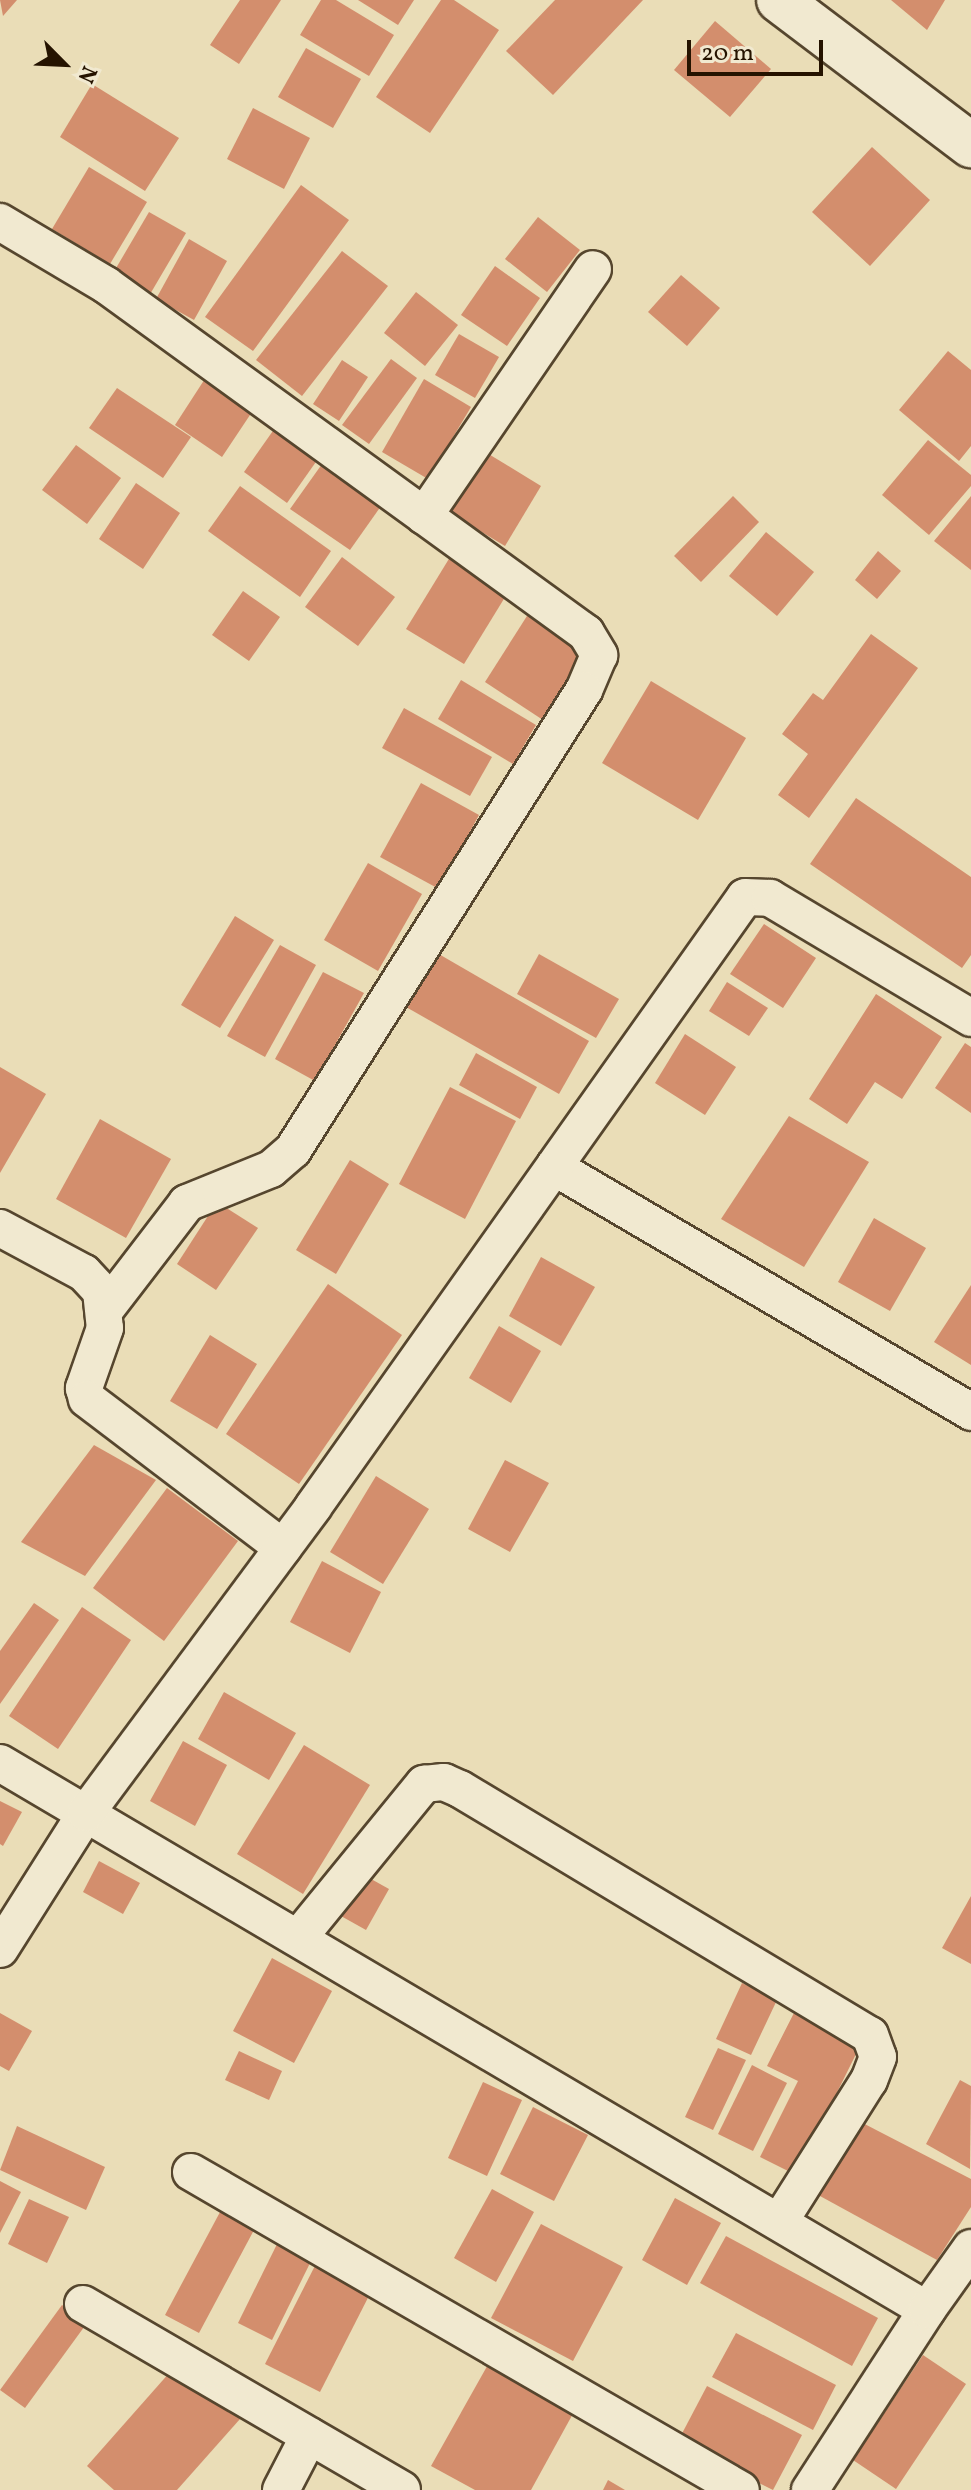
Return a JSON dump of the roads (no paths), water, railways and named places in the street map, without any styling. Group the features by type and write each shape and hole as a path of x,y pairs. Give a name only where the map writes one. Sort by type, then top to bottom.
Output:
{"street":[{"path":"779,0 971,145"},
{"path":"0,222 106,285 586,633 598,648 596,668 293,1150 271,1169 187,1203 105,1310"},
{"path":"424,516 593,269"},
{"path":"0,1949 86,1813 283,1548 745,897 770,898 971,1017"},
{"path":"554,1167 971,1412"},
{"path":"0,1228 84,1273 101,1291 105,1328 83,1391 87,1399 283,1548"},
{"path":"0,1763 927,2310"},
{"path":"299,1937 424,1784 444,1782 460,1789 870,2035 878,2057 869,2080 780,2221"},
{"path":"191,2172 741,2490"},
{"path":"810,2490 971,2248"},
{"path":"83,2304 402,2490"},
{"path":"281,2490 309,2436"}]}
